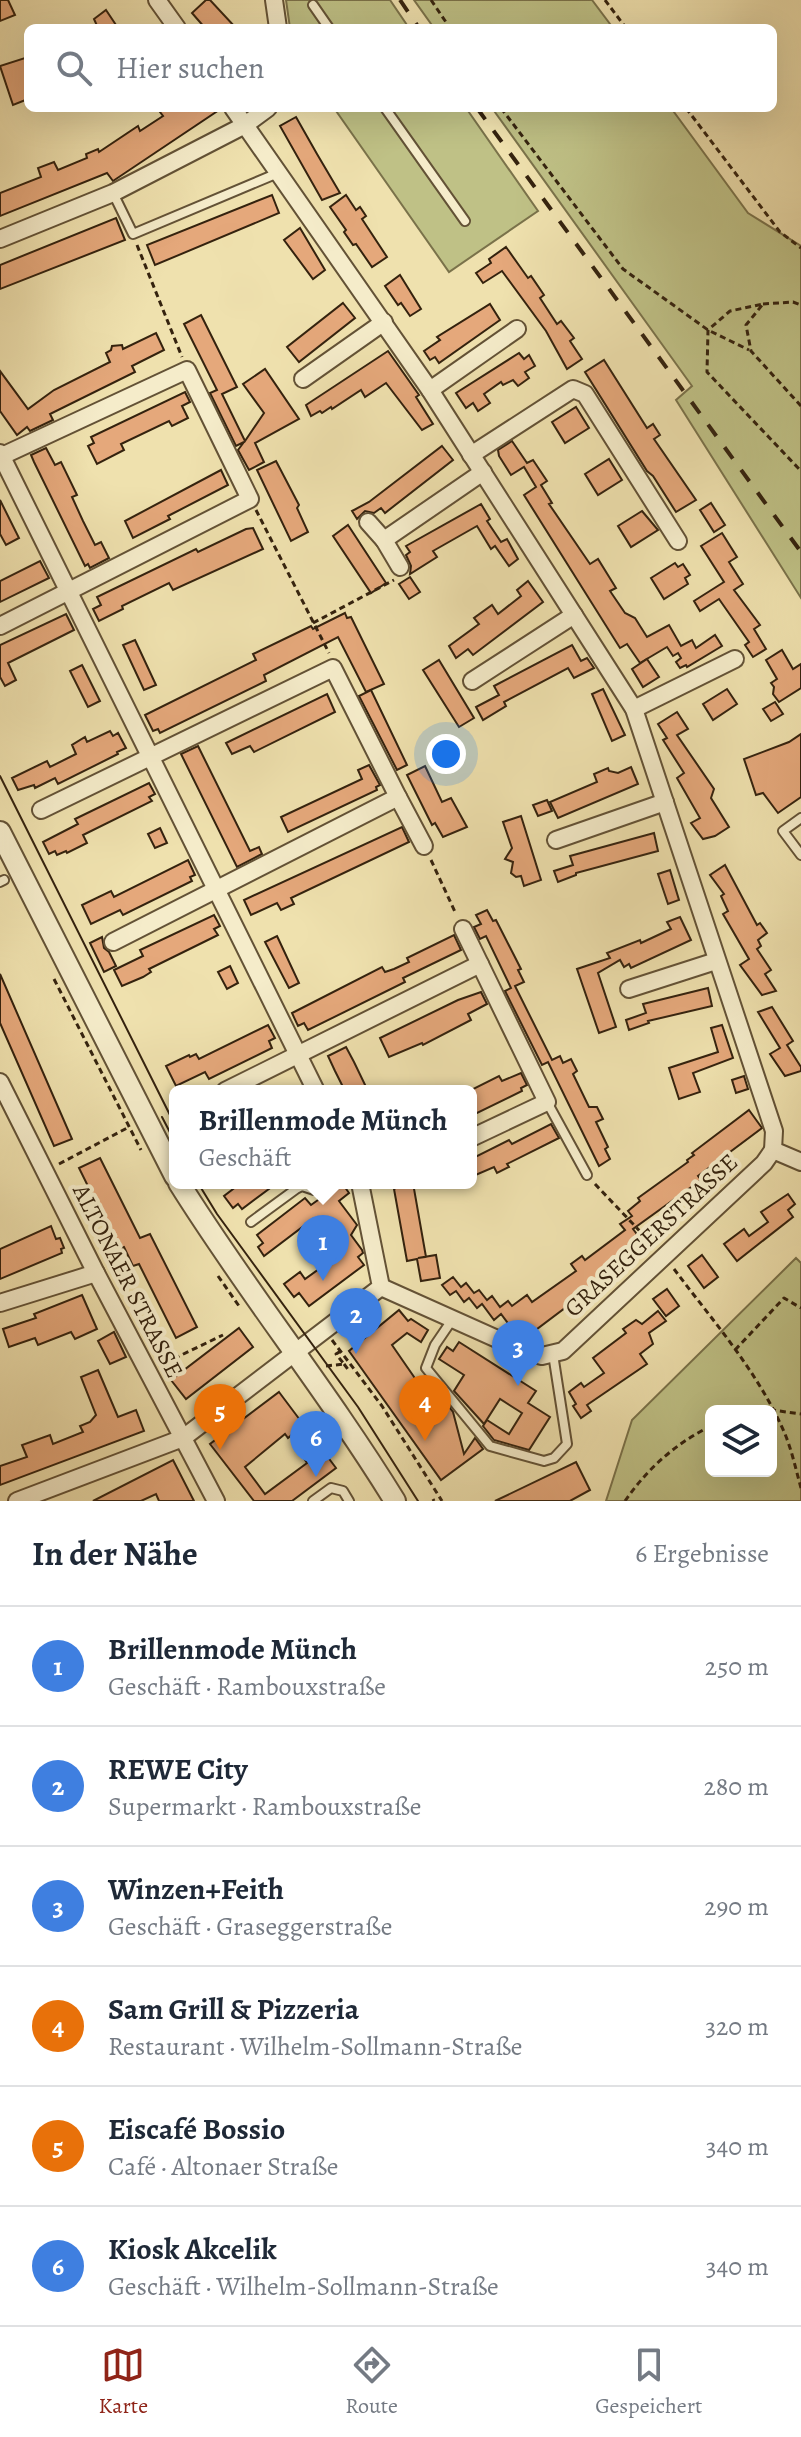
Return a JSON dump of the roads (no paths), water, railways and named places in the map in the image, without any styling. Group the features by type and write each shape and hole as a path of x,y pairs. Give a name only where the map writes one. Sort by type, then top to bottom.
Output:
{"street":[{"path":"157,0 174,24"},
{"path":"274,0 277,24"},
{"name":"GRASEGGERSTRASSE","path":"236,112 430,390 634,709 774,1131 773,1150 764,1163 563,1351 553,1354"},
{"path":"0,239 113,193 245,125 263,112"},
{"path":"303,379 384,322"},
{"path":"430,390 517,329"},
{"path":"0,626 70,592 250,499 187,370 1,456 70,592 151,755 313,1085"},
{"path":"471,455 573,389 579,390 585,394 678,541"},
{"path":"384,540 483,472"},
{"path":"368,522 384,540 400,567"},
{"path":"472,681 574,615"},
{"path":"634,709 735,659"},
{"path":"41,810 333,668 424,846"},
{"path":"113,942 398,797"},
{"path":"556,840 665,802"},
{"path":"0,832 169,1164"},
{"path":"463,929 547,1102 477,1135"},
{"path":"629,989 716,961"},
{"path":"237,1085 480,964"},
{"name":"ALTONAER STRASSE","path":"2,1091 216,1501"},
{"name":"GRASEGGERSTRASSE","path":"773,1150 801,1162"},
{"path":"183,1189 364,1451 395,1501"},
{"path":"367,1189 381,1287"},
{"path":"0,1303 96,1273"},
{"path":"17,1501 183,1438 381,1287"},
{"path":"381,1287 524,1351 542,1356 553,1354"}],"lane":[{"path":"313,5 326,24"},
{"path":"388,112 465,221"},
{"path":"113,193 133,234 278,173"},
{"path":"801,818 783,831 801,855"},
{"path":"547,1102 587,1175"},
{"path":"251,1222 296,1189"},
{"path":"452,1320 435,1345 426,1368 490,1446 544,1461 554,1458 567,1444 553,1354"},
{"path":"313,1501 331,1488 343,1491 349,1501"}],"tram line":[{"path":"0,776 169,1113"},
{"path":"162,1117 169,1130"},
{"path":"202,1189 358,1407 418,1501"}],"railway":[{"path":"400,0 416,24"},
{"path":"480,112 801,552"}],"place":[{"name":"Brillenmode Münch","path":"323,1281"},
{"name":"REWE City","path":"356,1354"},
{"name":"Winzen+Feith","path":"518,1386"},
{"name":"Sam Grill & Pizzeria","path":"425,1441"},
{"name":"Eiscafé Bossio","path":"220,1450"},
{"name":"Kiosk Akcelik","path":"316,1477"}]}
